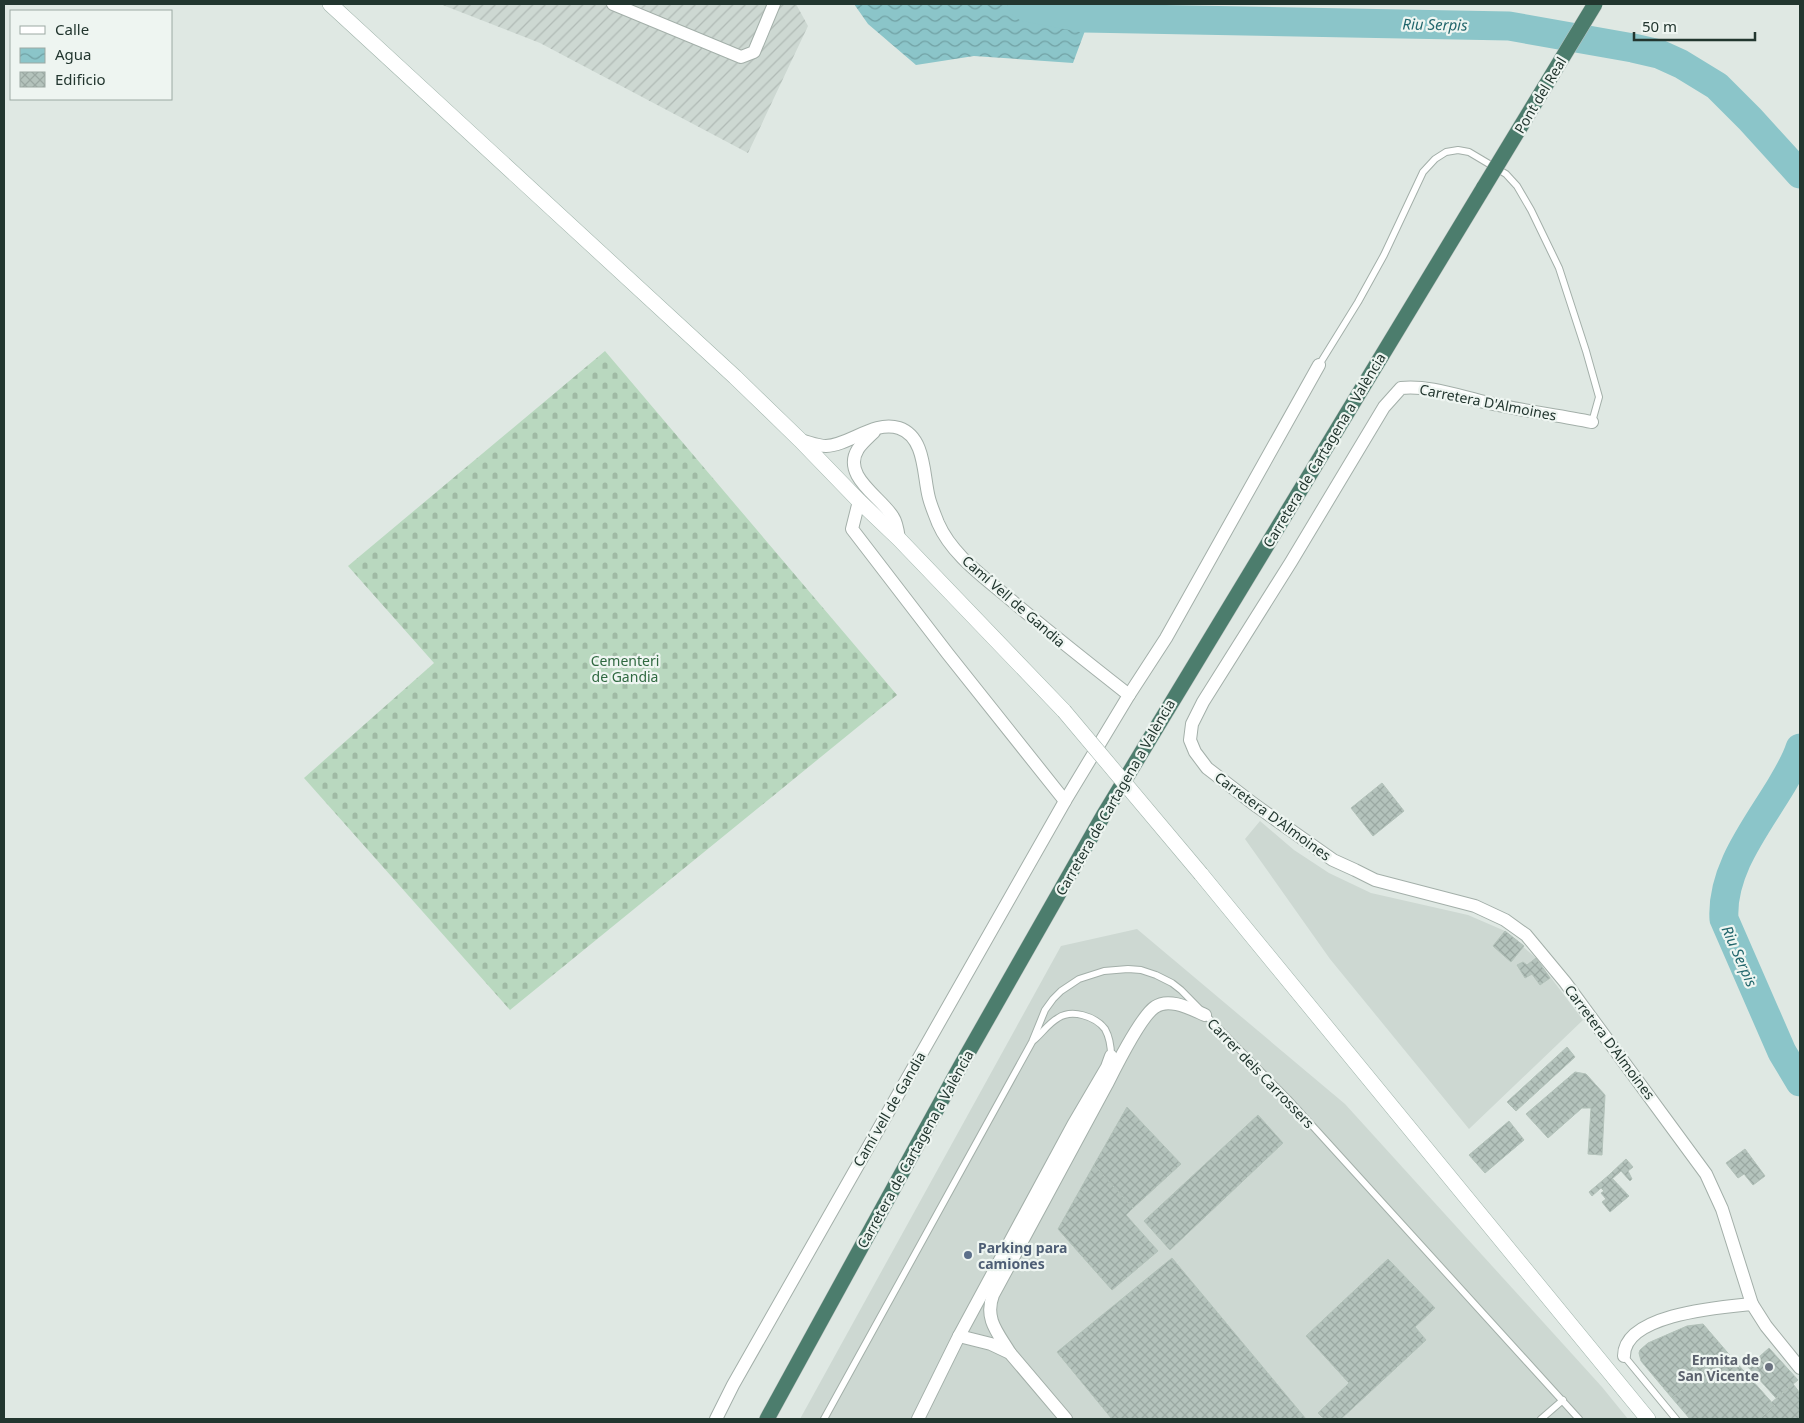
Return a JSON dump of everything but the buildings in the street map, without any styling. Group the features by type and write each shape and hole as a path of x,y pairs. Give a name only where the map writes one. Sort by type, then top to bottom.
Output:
{"highway":[{"name":"Pont del Real","path":"1484,187 1595,4"},
{"name":"Carretera de Cartagena a València","path":"767,1419 960,1067 1103,816 1484,187"}],"main road":[{"path":"330,4 735,377 899,539 1064,711 1201,874 1648,1419"}],"street":[{"path":"613,4 741,57 754,52 774,4"},
{"name":"Camí vell de Gandia","path":"716,1419 733,1385 1065,801 1166,638 1319,365"},
{"name":"Carretera D'Almoines","path":"1592,422 1529,412 1433,390 1411,387 1401,388 1384,407 1291,562 1203,702 1192,724 1190,740 1195,752 1207,768 1255,805 1333,860 1375,880 1475,906 1505,920 1526,936 1565,982 1706,1174 1719,1202 1752,1304 1766,1326 1800,1368"},
{"name":"Camí Vell de Gandia","path":"800,440 816,444 836,444 878,428 889,427 900,428 910,434 918,445 930,499 938,523 952,545 966,561 1032,618 1129,695"},
{"path":"878,428 858,450 854,462 860,480 893,517 899,539"},
{"path":"859,501 852,529 1065,801"},
{"name":"Carrer dels Carrossers","path":"1010,1354 991,1320 989,1306 993,1295 1125,1051 1144,1018 1155,1006 1167,1003 1185,1007 1205,1015"},
{"path":"918,1419 959,1336 1073,1125 1107,1067 1111,1056"},
{"path":"1624,1356 1626,1344 1638,1331 1665,1319 1695,1310 1752,1304"},
{"path":"959,1336 991,1344 1010,1354 1066,1419"}],"lane":[{"path":"1319,365 1380,263 1423,172 1435,159 1446,152 1458,150 1469,152 1506,174 1517,186 1531,210 1559,268 1599,397 1592,422"},
{"path":"824,1419 1032,1042 1045,1010 1062,991 1079,979 1104,971 1141,970 1156,975 1181,990 1205,1015"},
{"path":"1032,1042 1058,1018 1067,1014 1075,1014 1094,1020 1105,1030 1110,1042 1111,1056"},
{"name":"Carrer dels Carrossers","path":"1205,1015 1288,1099 1564,1400 1579,1419"},
{"path":"1624,1356 1676,1419"},
{"path":"1541,1419 1564,1400"}],"shaded area":[{"path":"440,4 796,4 808,26 748,153 540,43"},
{"path":"1260,821 1294,850 1329,873 1371,893 1468,915 1505,931 1536,958 1583,1020 1469,1129 1330,959 1245,839"},
{"path":"1137,929 1345,1104 1602,1387 1628,1419 800,1419 1061,946"}],"green space":[{"name":"Cementeri de Gandia","path":"605,351 897,695 510,1010 304,778 434,663 348,566"}],"water":[{"path":"854,4 1095,4 1073,63 974,56 916,65 868,24"}],"waterway":[{"name":"Riu Serpis","path":"1022,4 1026,7 1084,18 1509,26 1633,48 1659,54 1681,64 1717,86 1800,174"},
{"name":"Riu Serpis","path":"1800,748 1789,772 1742,849 1734,866 1728,883 1724,919 1782,1052 1800,1082"}],"place":[{"name":"Parking para camiones","path":"968,1255"},
{"name":"Ermita de San Vicente","path":"1769,1367"}]}
